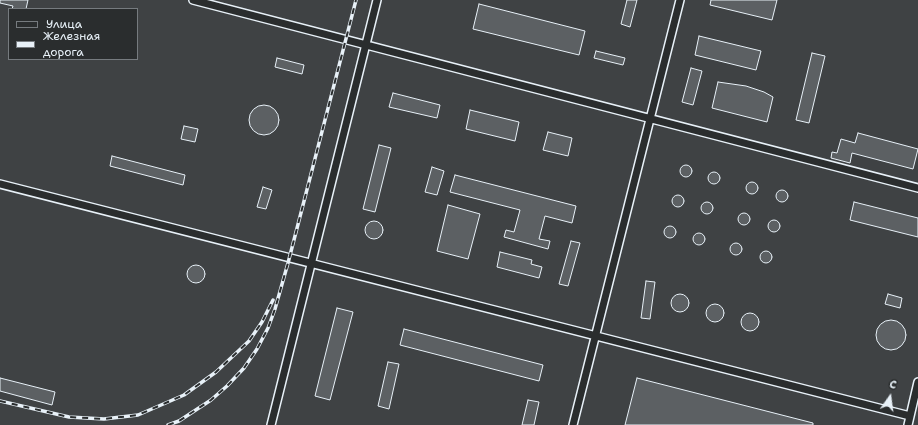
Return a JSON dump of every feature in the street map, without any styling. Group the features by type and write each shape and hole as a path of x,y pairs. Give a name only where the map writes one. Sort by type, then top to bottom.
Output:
{"lane":[{"path":"192,0 918,188"},
{"path":"271,425 377,0"},
{"path":"574,425 680,0"},
{"path":"0,184 910,416"},
{"path":"908,425 918,382"}],"shaded area":[{"path":"0,0 918,0 918,425 0,425"}],"building":[{"path":"0,0 28,0 26,8 12,8 13,6 0,3"},
{"path":"627,0 637,0 630,27 621,24"},
{"path":"711,0 777,0 772,20 710,5"},
{"path":"479,4 585,31 579,55 473,29"},
{"path":"699,36 761,51 756,70 695,55"},
{"path":"596,51 625,58 623,65 594,58"},
{"path":"812,53 825,56 809,123 796,120"},
{"path":"277,58 304,65 302,74 275,67"},
{"path":"691,68 702,71 693,105 682,102"},
{"path":"718,82 746,86 764,92 773,97 767,122 712,108"},
{"path":"393,93 440,105 437,118 389,107"},
{"path":"264,105 275,109 279,120 275,131 264,135 253,131 249,120 253,109"},
{"path":"470,110 519,122 515,141 466,129"},
{"path":"184,126 198,129 195,142 181,139"},
{"path":"548,132 572,138 568,156 543,150"},
{"path":"858,133 918,149 913,169 852,153 850,163 831,158 832,152 837,153 841,139 855,143"},
{"path":"379,145 391,148 375,212 363,209"},
{"path":"112,156 185,175 183,185 110,166"},
{"path":"688,165 691,166 691,176 684,177 681,176 680,169 681,166"},
{"path":"432,167 444,171 437,195 425,192"},
{"path":"716,172 719,173 719,183 712,184 709,183 708,176 709,173"},
{"path":"455,175 576,206 572,223 545,216 539,239 550,241 548,249 504,237 506,230 514,232 520,210 450,192"},
{"path":"754,182 757,183 757,193 750,194 747,193 746,186 747,183"},
{"path":"263,187 272,190 266,209 257,207"},
{"path":"784,190 787,191 787,201 780,202 777,201 776,194 777,191"},
{"path":"680,195 683,196 683,206 676,207 673,206 672,199 673,196"},
{"path":"709,202 712,203 712,213 705,214 702,213 701,206 702,203"},
{"path":"854,202 918,218 918,237 850,220"},
{"path":"448,205 480,214 468,259 437,251"},
{"path":"746,213 749,214 749,224 742,225 739,224 738,217 739,214"},
{"path":"776,220 779,221 779,231 772,232 769,231 768,224 769,221"},
{"path":"374,221 380,224 383,230 380,236 374,239 368,236 365,230 368,224"},
{"path":"672,226 675,227 675,237 668,238 665,237 664,230 665,227"},
{"path":"701,233 704,234 704,244 697,245 694,244 693,237 694,234"},
{"path":"571,241 580,243 568,286 559,284"},
{"path":"738,243 741,244 741,254 734,255 731,254 730,247 731,244"},
{"path":"768,251 771,252 771,262 764,263 761,262 760,255 761,252"},
{"path":"500,252 532,260 531,264 542,267 539,278 497,267"},
{"path":"192,265 200,265 205,270 203,281 200,283 192,283 187,278 187,270"},
{"path":"646,281 655,282 650,319 641,318"},
{"path":"680,294 686,297 689,303 686,309 680,312 674,309 671,303 674,297"},
{"path":"888,294 902,298 900,308 885,304"},
{"path":"715,304 721,307 724,313 721,319 715,322 709,319 706,313 709,307"},
{"path":"337,308 353,312 330,400 315,396"},
{"path":"750,313 756,316 759,322 756,328 750,331 744,328 741,322 744,316"},
{"path":"891,320 897,321 905,329 905,341 897,349 891,350 885,349 877,341 876,335 877,329 885,321"},
{"path":"404,329 543,365 539,381 400,345"},
{"path":"388,362 399,364 389,409 378,406"},
{"path":"0,378 55,392 52,405 0,391"},
{"path":"637,378 813,423 813,425 625,425"},
{"path":"528,400 539,402 534,425 522,425"}],"railway":[{"path":"168,425 179,421 211,400 227,386 244,368 257,349 268,328 288,263 356,0"},
{"path":"0,401 69,417 104,419 138,415 184,395 216,372 249,341 262,322 273,300"}]}
